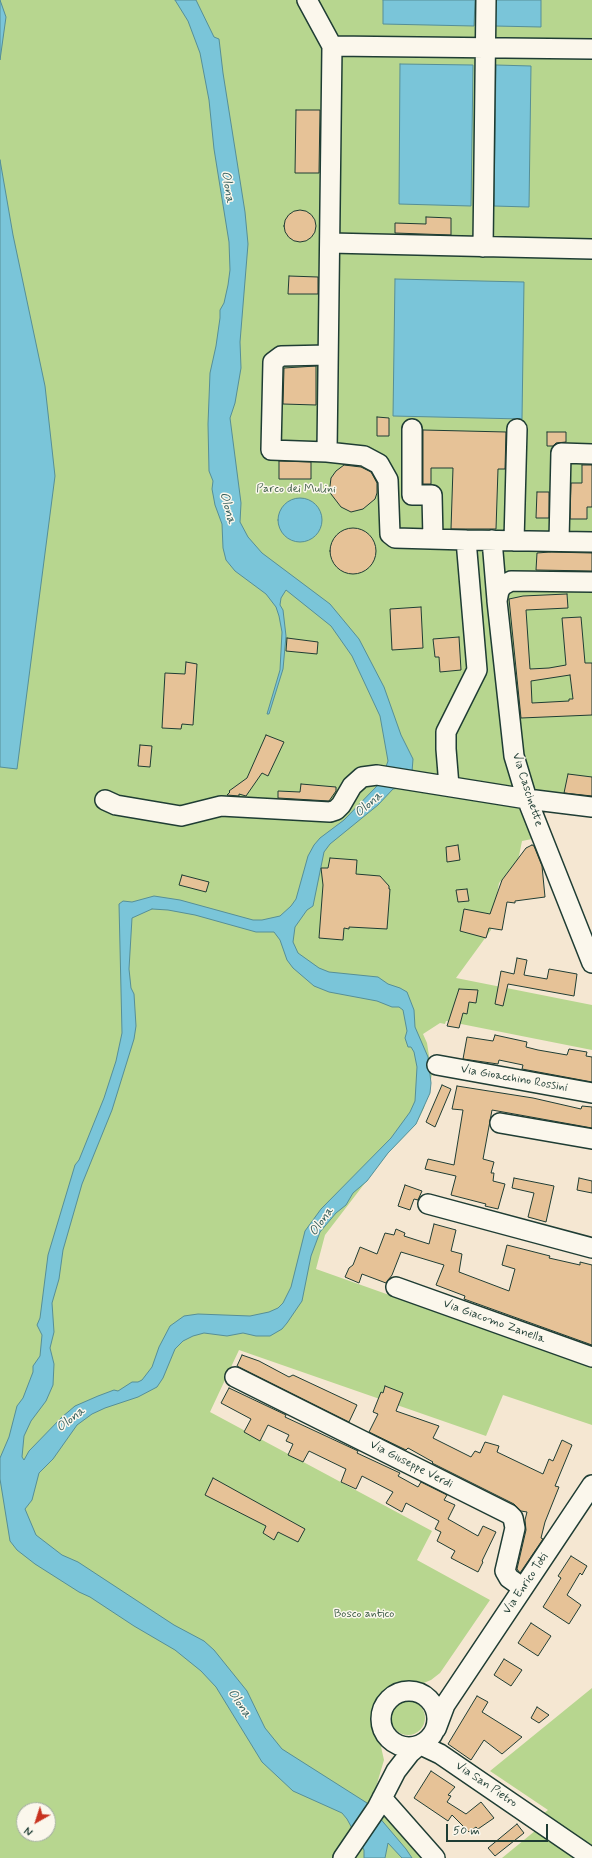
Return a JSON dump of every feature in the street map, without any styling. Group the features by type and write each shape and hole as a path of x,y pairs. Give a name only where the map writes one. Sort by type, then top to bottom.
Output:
{"street":[{"path":"307,0 332,46 327,452"},
{"path":"483,247 486,0"},
{"path":"332,46 592,49"},
{"path":"330,243 592,249"},
{"path":"328,355 281,356 273,362 271,450 327,452 364,456 379,464 388,480 390,534 395,538 592,542"},
{"path":"412,429 412,494 432,495 433,539"},
{"path":"514,541 517,429"},
{"path":"559,541 561,453 592,454"},
{"path":"449,786 446,732 477,670 466,540"},
{"name":"Via Cascinette","path":"492,540 499,594 514,756 528,799 585,927 592,963"},
{"path":"499,594 506,583 516,580 592,582"},
{"path":"110,803 181,816 221,806 330,812 336,810 341,805 352,786 362,777 377,775 404,778 528,799 592,807"},
{"name":"Via Gioacchino Rossini","path":"437,1065 592,1093"},
{"path":"500,1123 592,1139"},
{"path":"428,1204 592,1248"},
{"name":"Via Giacomo Zanella","path":"396,1287 592,1357"},
{"name":"Via Giuseppe Verdi","path":"235,1377 509,1514 513,1518 515,1528 505,1571 509,1578 524,1588"},
{"name":"Via Enrico Toti","path":"382,1799 396,1771 410,1753 429,1743 445,1705 592,1485"},
{"name":"Via Enrico Toti","path":"382,1799 390,1775 390,1755 383,1731 381,1717 385,1704 391,1697 400,1692 409,1691 435,1695 448,1692 460,1684"},
{"path":"383,1731 394,1744 401,1747 429,1743 438,1720 436,1712 427,1697 419,1693"},
{"name":"Via San Pietro","path":"429,1743 592,1858"},
{"path":"343,1858 382,1799 435,1858"}],"green space":[{"name":"Parco dei Mulini","path":"0,0 592,0 592,799 534,810 532,839 522,841 518,861 499,883 491,930 456,978 592,1005 592,1050 446,1021 445,1024 440,1023 423,1034 427,1043 432,1075 424,1108 416,1124 388,1153 325,1235 316,1269 592,1367 592,1425 503,1395 486,1436 239,1350 210,1412 432,1531 417,1560 490,1600 440,1673 431,1680 421,1684 409,1684 396,1687 385,1696 378,1707 375,1720 384,1760 376,1787 441,1858 0,1858"},
{"path":"592,1688 592,1858 502,1858 541,1826 536,1819 548,1810 490,1771"},
{"path":"411,1701 420,1706 424,1711 424,1725 420,1730 415,1734 405,1735 401,1734 392,1725 391,1715 392,1711 401,1702"}],"water":[{"path":"0,0 6,17 0,60"},
{"name":"Olona","path":"175,0 196,0 214,37 219,39 245,212 248,244 240,342 241,368 235,403 230,418 241,503 240,522 248,537 262,553 330,604 359,639 384,687 401,735 413,759 412,772 400,788 393,789 378,805 330,844 324,852 313,906 307,910 295,927 293,942 298,953 319,968 329,972 378,977 388,984 407,992 414,1010 415,1027 428,1057 431,1083 430,1093 416,1124 388,1153 367,1181 353,1193 346,1205 336,1213 320,1232 311,1256 302,1301 282,1329 270,1336 256,1336 243,1333 227,1336 204,1333 183,1341 175,1349 163,1378 157,1387 138,1397 92,1414 77,1425 53,1459 39,1473 32,1500 25,1509 36,1535 62,1555 78,1562 174,1625 204,1641 214,1650 247,1691 265,1728 282,1749 367,1803 412,1858 402,1858 388,1843 385,1858 364,1858 364,1850 347,1819 342,1813 293,1791 262,1762 216,1687 201,1671 175,1650 134,1626 90,1597 79,1592 35,1564 17,1550 10,1541 0,1479 0,1458 9,1437 17,1406 23,1398 33,1372 33,1366 40,1356 42,1335 37,1325 40,1318 48,1255 75,1165 79,1160 104,1098 116,1061 122,1033 119,904 123,901 132,902 154,896 180,900 253,920 262,920 280,916 296,899 308,856 314,845 320,838 344,820 376,787 381,781 388,761 380,716 352,656 331,626 286,590 281,598 280,605 283,610 286,636 283,669 269,714 267,714 280,670 282,632 279,616 276,607 266,594 235,571 226,560 223,548 222,524 215,505 212,489 213,481 209,471 208,424 210,373 216,346 220,310 224,303 228,285 230,270 229,242 214,149 209,100 200,53 188,21","holes":["152,909 168,910 195,915 256,932 274,932 280,940 287,960 293,968 314,986 329,992 377,1001 392,1007 399,1007 403,1010 407,1031 405,1038 408,1047 411,1047 414,1052 417,1067 415,1101 410,1112 391,1138 321,1209 305,1231 291,1287 283,1303 278,1308 269,1312 250,1316 198,1314 184,1316 170,1326 159,1347 152,1367 142,1380 132,1382 118,1391 114,1390 75,1406 62,1417 29,1451 24,1460 22,1457 24,1436 31,1421 46,1401 53,1385 54,1364 50,1348 54,1332 52,1303 59,1279 63,1250 82,1184 112,1110 134,1039 136,1026 134,994 131,988 129,969 132,918"]},
{"path":"383,0 475,0 474,26 383,24"},
{"path":"495,0 541,0 541,27 495,26"},
{"path":"400,64 473,65 471,206 399,204"},
{"path":"496,65 531,66 529,207 494,206"},
{"path":"0,160 13,235 45,386 55,476 17,769 0,767"},
{"path":"395,279 524,282 522,419 393,416"},
{"path":"304,498 316,504 321,512 321,528 316,536 308,541 296,542 284,536 279,528 278,516 284,504 292,499"}],"building":[{"path":"296,110 320,110 319,173 295,173"},
{"path":"297,210 303,210 313,217 316,226 315,232 309,239 303,242 297,242 287,235 284,229 284,223 291,213"},
{"path":"426,217 451,218 451,235 395,233 395,223 426,224"},
{"path":"289,276 318,277 318,294 288,294"},
{"path":"316,366 316,405 283,404 284,368"},
{"path":"377,417 389,418 389,436 377,436"},
{"path":"423,430 506,432 505,469 498,469 496,529 451,529 453,468 431,468 431,484 423,484"},
{"path":"547,432 566,432 566,442 556,443 553,446 547,446"},
{"path":"279,461 311,462 311,479 279,479"},
{"path":"344,465 361,467 371,472 377,483 377,493 375,499 363,509 351,512 341,507 331,494 331,478 336,471"},
{"path":"582,465 592,465 592,507 587,507 587,519 570,519 571,483 582,483"},
{"path":"537,492 549,492 549,518 536,518"},
{"path":"358,528 370,534 375,542 375,560 370,568 362,573 348,574 336,568 331,560 330,546 336,534 344,529"},
{"path":"537,553 592,553 592,571 536,570"},
{"path":"567,594 568,608 526,610 530,669 566,665 562,618 581,617 585,663 592,663 592,715 521,718 509,599 523,596","holes":["570,675 573,699 569,699 569,701 532,703 531,681"]},
{"path":"421,607 423,648 392,650 390,609"},
{"path":"459,637 461,670 440,672 439,657 435,657 433,639"},
{"path":"287,638 318,642 317,654 286,651"},
{"path":"186,662 197,664 193,725 182,724 181,729 162,728 165,673 185,674"},
{"path":"266,735 284,742 268,776 262,773 246,796 239,794 239,796 227,795 230,792 229,791 247,778"},
{"path":"140,745 152,746 150,767 138,766"},
{"path":"568,774 592,777 592,796 564,793"},
{"path":"301,784 336,787 336,791 329,801 278,798 278,791 300,792"},
{"path":"458,845 460,860 447,862 446,847"},
{"path":"532,845 534,846 542,866 545,897 515,901 515,903 507,902 502,930 489,928 486,938 460,931 464,909 490,914 502,880 526,848"},
{"path":"330,858 357,860 356,874 380,876 389,886 387,929 349,927 349,929 344,928 343,940 319,938 323,885 321,868 328,868"},
{"path":"182,875 209,882 206,892 179,885"},
{"path":"467,889 469,901 458,902 456,890"},
{"path":"517,958 527,960 524,975 547,979 549,969 577,974 574,996 508,984 503,1006 495,1004 501,971 514,974"},
{"path":"459,989 478,990 476,1003 469,1002 467,1014 463,1013 459,1028 447,1026"},
{"path":"495,1035 527,1042 526,1047 538,1050 567,1055 569,1049 587,1052 586,1056 592,1057 592,1082 522,1069 523,1065 499,1060 498,1064 463,1059 467,1037 493,1041"},
{"path":"442,1085 451,1089 435,1127 426,1122"},
{"path":"457,1086 533,1098 581,1109 582,1106 592,1107 592,1128 492,1110 483,1159 494,1162 491,1173 494,1173 493,1181 505,1184 498,1209 485,1206 486,1204 451,1195 456,1176 425,1169 428,1159 454,1165 463,1110 452,1109"},
{"path":"514,1178 554,1186 546,1222 528,1217 534,1193 512,1188"},
{"path":"579,1178 592,1181 592,1193 577,1190"},
{"path":"405,1185 422,1191 418,1200 414,1199 410,1210 398,1206"},
{"path":"434,1224 456,1230 451,1251 462,1254 459,1272 509,1291 515,1269 502,1265 507,1245 550,1256 549,1258 580,1265 580,1262 592,1265 592,1345 464,1299 465,1296 436,1285 444,1265 401,1252 392,1275 386,1283 362,1274 359,1283 345,1277 349,1268 353,1265 360,1247 377,1254 385,1233 394,1235 396,1229 405,1233 404,1236 429,1244"},
{"path":"242,1355 259,1361 289,1377 293,1375 357,1405 349,1422 237,1366"},
{"path":"385,1386 403,1393 396,1411 439,1426 433,1438 471,1457 475,1451 480,1453 485,1442 499,1446 497,1452 543,1474 549,1459 553,1461 562,1440 572,1445 555,1486 559,1487 545,1522 541,1538 543,1539 520,1573 517,1569 526,1530 525,1520 527,1512 521,1511 514,1504 432,1463 433,1462 408,1448 406,1450 369,1432 378,1414 373,1412"},
{"path":"229,1388 286,1415 285,1417 358,1451 357,1453 400,1473 398,1476 418,1487 421,1482 447,1495 444,1500 455,1505 448,1519 478,1536 483,1526 496,1532 478,1572 451,1558 455,1551 437,1541 441,1532 435,1529 439,1521 406,1503 402,1512 386,1503 393,1492 362,1476 356,1489 341,1482 346,1469 309,1451 303,1462 288,1455 293,1444 286,1441 289,1435 268,1425 260,1441 244,1432 251,1419 221,1403"},
{"path":"213,1478 305,1529 298,1542 278,1532 274,1540 263,1533 266,1526 205,1495"},
{"path":"571,1556 587,1566 582,1575 580,1573 567,1595 581,1605 569,1624 543,1607 561,1578 558,1576"},
{"path":"531,1623 551,1636 538,1656 518,1643"},
{"path":"504,1659 522,1670 511,1686 494,1675"},
{"path":"477,1696 488,1702 482,1712 522,1737 502,1754 484,1740 471,1760 448,1744"},
{"path":"537,1707 549,1715 539,1723 531,1718"},
{"path":"431,1771 455,1787 448,1795 451,1796 447,1802 466,1814 481,1802 494,1818 478,1829 476,1827 469,1832 452,1815 448,1821 414,1798"},
{"path":"517,1824 524,1833 495,1856 488,1848"}],"park label":[{"name":"Bosco antico","path":"364,1614"}]}
